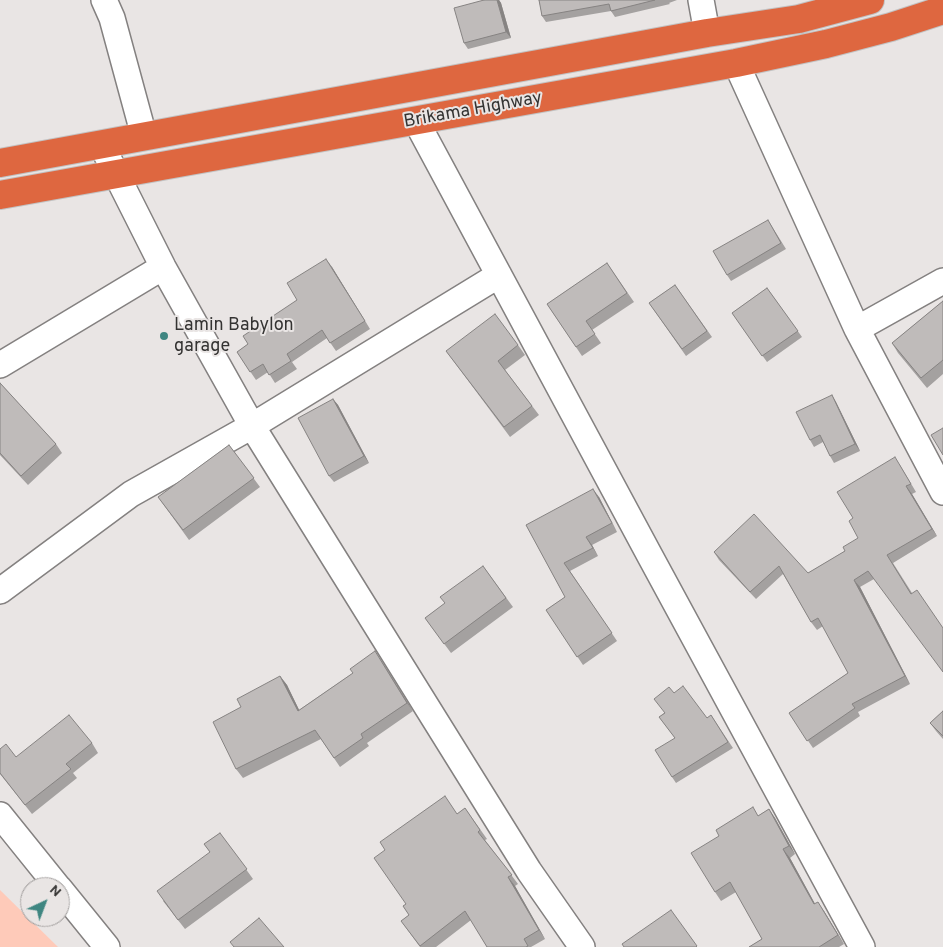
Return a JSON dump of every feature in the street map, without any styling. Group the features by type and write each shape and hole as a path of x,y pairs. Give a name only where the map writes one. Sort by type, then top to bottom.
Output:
{"highway":[{"name":"Brikama Highway","path":"3,162 707,32 799,19 870,0"},
{"name":"Brikama Highway","path":"6,194 736,63 826,44 890,27 943,10"},
{"path":"3,162 6,194"}],"street":[{"path":"104,0 112,18 144,136"},
{"path":"701,0 707,32"},
{"path":"736,63 857,329 943,492"},
{"path":"416,121 862,947"},
{"path":"101,144 163,267 252,426 529,871 582,947"},
{"path":"0,365 163,267"},
{"path":"0,591 131,494 252,426 499,275"},
{"path":"857,329 943,281"},
{"path":"0,815 50,877"},
{"path":"70,902 107,947"}],"shaded area":[{"path":"0,890 20,910 20,927 38,927 58,947 0,947"}],"building":[{"path":"484,0 497,0 506,32 464,43 454,8"},
{"path":"539,0 655,0 611,11 609,4 542,16"},
{"path":"768,220 781,243 727,275 713,251"},
{"path":"326,259 365,321 330,343 322,330 287,354 291,361 269,375 263,364 250,372 237,352 248,344 243,336 297,300 287,283"},
{"path":"607,263 627,293 586,321 595,334 576,347 547,304"},
{"path":"675,285 707,331 682,349 649,303"},
{"path":"767,288 798,331 762,356 732,313"},
{"path":"943,301 943,360 921,378 892,343"},
{"path":"495,314 518,345 498,361 532,406 504,427 446,351"},
{"path":"0,383 56,444 21,476 0,453"},
{"path":"832,395 855,444 830,456 820,435 810,440 796,412"},
{"path":"333,399 364,456 329,476 298,418"},
{"path":"943,428 943,455 931,435"},
{"path":"229,445 254,478 183,530 158,497"},
{"path":"895,457 911,484 906,486 932,529 887,555 911,594 917,590 943,628 943,672 868,571 854,580 905,676 852,704 855,708 807,741 789,713 848,673 818,618 811,622 779,566 750,592 714,552 754,514 808,573 845,551 843,547 858,538 849,521 853,518 837,492"},
{"path":"593,489 612,523 586,537 593,548 564,563 612,633 577,657 546,610 565,597 526,525"},
{"path":"483,566 506,598 444,644 425,618 445,603 440,597"},
{"path":"375,651 407,703 361,734 363,738 334,758 315,730 236,769 213,722 241,707 237,699 280,676 298,711 353,673 350,669"},
{"path":"683,686 707,718 711,715 728,742 672,777 655,750 675,738 659,717 665,713 654,699 669,687 674,693"},
{"path":"943,711 943,736 930,723"},
{"path":"69,715 92,743 66,764 71,769 25,805 0,773 0,749 6,744 16,757"},
{"path":"445,796 457,814 465,808 480,830 478,832 512,875 508,877 539,930 524,939 528,946 487,947 465,911 420,946 401,921 409,915 403,906 406,904 374,858 385,850 380,842"},
{"path":"753,807 758,816 769,809 789,846 783,849 814,904 818,902 838,935 819,947 749,947 762,939 730,882 715,892 691,853 719,836 716,830"},
{"path":"220,833 247,869 178,920 157,891 210,852 204,844"},
{"path":"671,910 696,947 624,947 622,944"},
{"path":"259,918 284,947 234,947 230,942"}],"place":[{"name":"Lamin Babylon garage","path":"164,336"}]}
